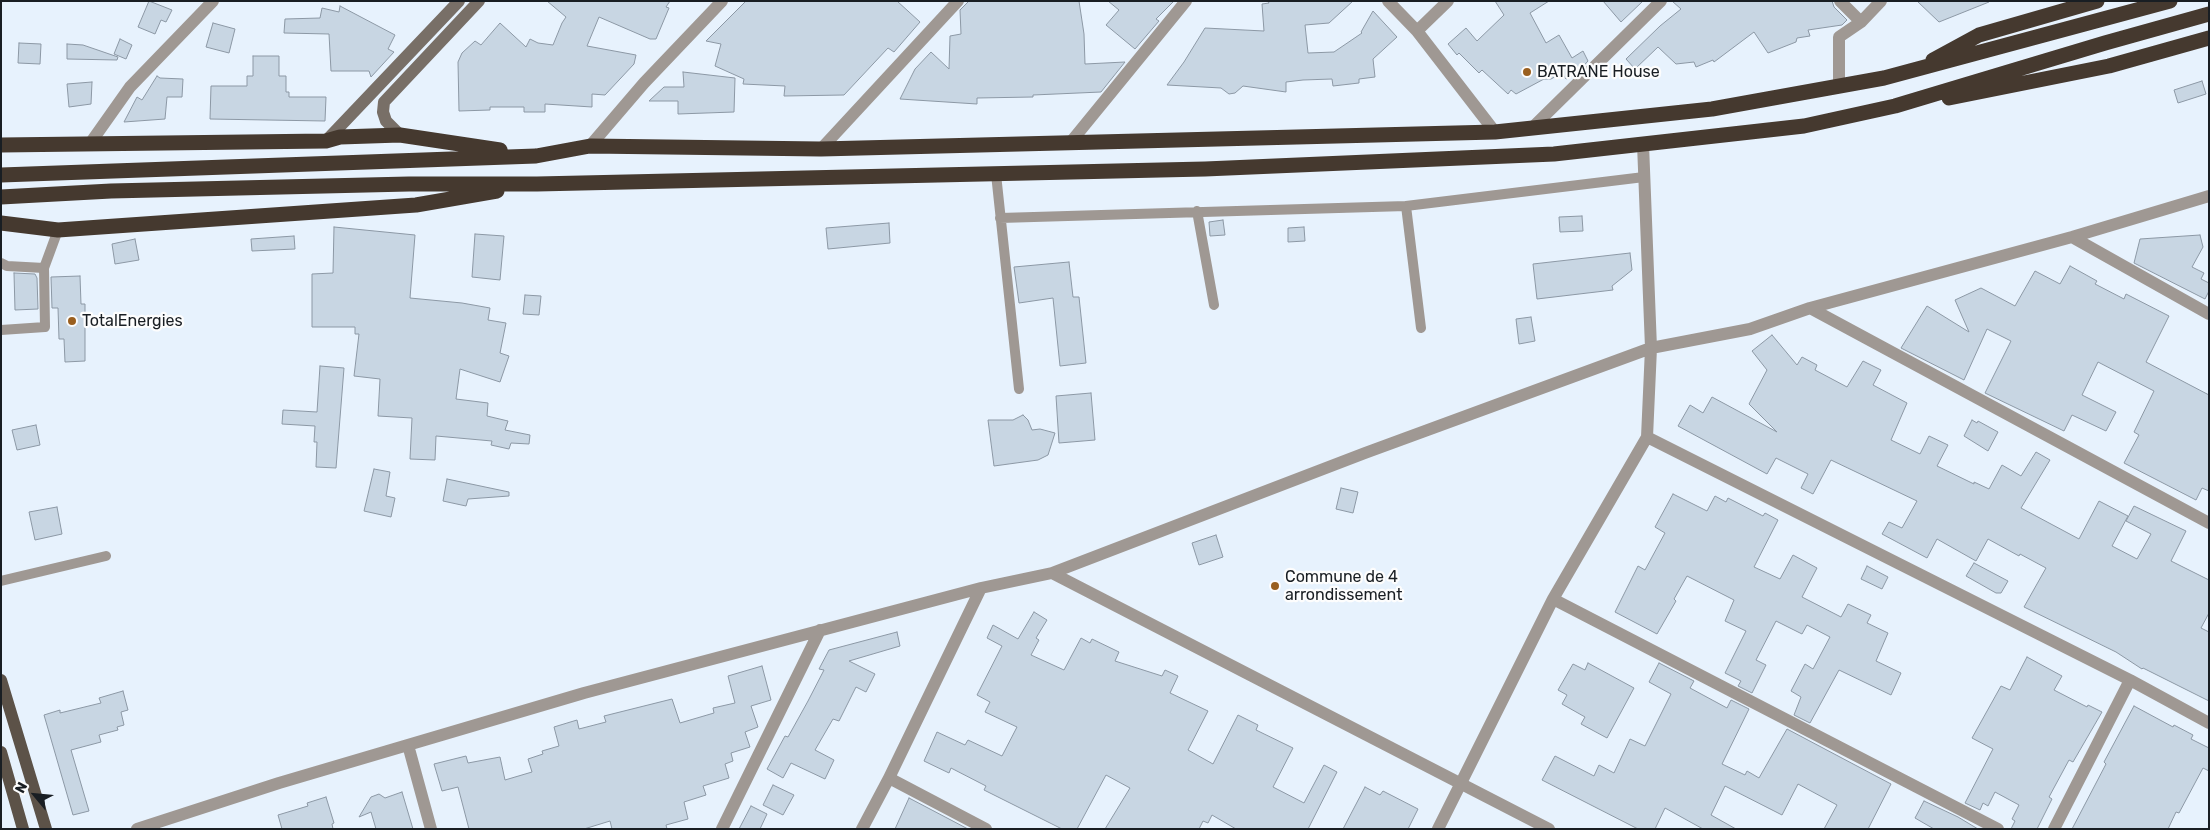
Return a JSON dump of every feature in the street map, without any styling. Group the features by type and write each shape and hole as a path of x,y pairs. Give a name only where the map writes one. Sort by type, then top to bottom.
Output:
{"highway":[{"path":"1910,73 1979,35 2097,1"},
{"path":"1,175 536,156 590,146 821,149 1495,132 1712,109 1839,87 1910,73 2170,1"},
{"path":"1895,106 2105,42 2209,14"},
{"path":"1,196 409,184 537,184 1205,169 1554,154 1804,126 1895,106 1979,94 2109,66 2209,38"},
{"path":"1,145 326,141 340,138 400,135 536,156"},
{"path":"1,224 58,230 416,205 537,184"}],"main road":[{"path":"1,680 46,829"},
{"path":"1,752 23,829"}],"street":[{"path":"89,145 130,87 213,1"},
{"path":"326,141 460,1"},
{"path":"400,135 386,121 383,112 384,102 480,1"},
{"path":"590,146 644,83 722,1"},
{"path":"821,149 958,1"},
{"path":"1070,143 1186,1"},
{"path":"1388,1 1417,31 1495,132"},
{"path":"1417,31 1448,1"},
{"path":"1533,127 1661,1"},
{"path":"1840,1 1861,22"},
{"path":"1839,87 1839,37 1861,22 1881,1"},
{"path":"1438,829 1553,600 1647,437 1651,348 1642,144"},
{"path":"137,829 279,783 584,692 981,588 1052,573 1365,453 1651,348 1750,329 1810,308 2072,237 2209,196"},
{"path":"2072,237 2209,314"},
{"path":"1810,308 2209,523"},
{"path":"1647,437 2130,680 2209,723"},
{"path":"1052,573 1549,829"},
{"path":"862,829 889,778 981,588"},
{"path":"1553,600 1998,829"},
{"path":"722,829 820,630"},
{"path":"2054,829 2130,680"},
{"path":"408,744 431,829"},
{"path":"889,778 986,829"}],"lane":[{"path":"996,174 1019,390"},
{"path":"1000,218 1406,206 1644,177"},
{"path":"1406,206 1422,328"},
{"path":"1197,211 1214,304"},
{"path":"1,330 45,327 44,268 58,230"},
{"path":"1,263 7,266 44,268"},
{"path":"1,581 106,556"}],"building":[{"path":"149,1 172,10 166,22 161,20 155,34 138,27"},
{"path":"547,1 670,1 666,7 669,8 656,39 650,39 599,17 587,46 636,55 634,64 605,95 592,94 592,107 545,104 545,112 524,112 524,107 490,107 490,110 459,111 458,62 462,53 475,41 481,45 500,23 526,47 530,39 538,43 553,45 566,17"},
{"path":"746,1 897,1 920,22 894,52 888,48 844,95 784,96 785,86 743,84 744,79 715,66 721,44 706,41"},
{"path":"969,1 1079,1 1084,34 1085,64 1125,62 1101,92 1033,95 1033,97 977,98 977,104 900,99 915,69 931,52 949,69 950,36 961,34 960,10"},
{"path":"1108,1 1174,1 1156,19 1159,21 1135,49 1106,25 1119,10"},
{"path":"1268,1 1353,1 1329,23 1305,25 1308,53 1334,52 1362,33 1373,11 1397,37 1373,59 1375,77 1359,79 1359,83 1333,86 1332,79 1303,80 1286,82 1286,92 1243,86 1235,93 1229,94 1221,88 1167,85 1205,28 1264,31 1262,4 1269,3"},
{"path":"1495,1 1549,1 1530,13 1546,43 1559,35 1572,58 1583,51 1588,61 1577,73 1566,79 1562,73 1551,79 1544,79 1516,94 1511,90 1508,94 1482,70 1479,73 1459,53 1457,55 1448,44 1466,28 1477,41 1504,15"},
{"path":"1603,1 1643,1 1621,22"},
{"path":"1672,1 1832,1 1834,7 1847,20 1842,25 1808,30 1810,36 1797,38 1796,42 1768,53 1754,32 1714,62 1713,60 1696,67 1694,62 1676,64 1658,47 1635,69 1626,59 1660,26 1681,9"},
{"path":"1917,1 1989,1 1989,2 1939,22"},
{"path":"340,6 395,35 388,49 394,52 371,77 369,71 331,71 329,34 284,33 285,19 320,18 322,8 339,12"},
{"path":"213,23 235,29 229,53 206,47"},
{"path":"120,39 132,45 126,59 114,54"},
{"path":"19,43 41,44 40,64 18,63"},
{"path":"67,44 83,45 118,57 117,60 67,59"},
{"path":"253,56 279,56 279,76 286,76 286,92 289,92 289,97 326,97 325,121 210,119 211,86 247,86 247,76 253,76"},
{"path":"683,72 735,78 734,112 678,114 678,101 649,101 664,87 684,87"},
{"path":"157,76 160,78 183,79 182,97 167,97 165,119 124,122 137,97 142,100"},
{"path":"2202,81 2206,94 2178,103 2174,90"},
{"path":"92,82 91,104 69,107 67,84"},
{"path":"1582,216 1583,231 1560,232 1559,217"},
{"path":"1223,220 1225,235 1210,236 1209,222"},
{"path":"889,223 890,243 828,249 826,228"},
{"path":"334,227 415,235 410,298 490,308 488,320 506,323 500,353 509,356 500,382 460,369 456,399 488,403 487,416 508,421 505,430 530,435 529,444 511,443 509,449 491,445 492,441 436,436 435,460 410,459 412,418 378,416 380,379 354,376 359,334 355,334 355,327 312,327 312,274 333,273"},
{"path":"1304,227 1305,241 1288,242 1288,228"},
{"path":"475,234 504,236 500,280 472,277"},
{"path":"2200,235 2203,247 2192,267 2204,273 2201,279 2209,283 2209,291 2205,299 2134,263 2140,239"},
{"path":"294,236 295,249 252,251 251,239"},
{"path":"135,239 139,260 115,264 112,244"},
{"path":"1630,253 1632,270 1612,286 1613,290 1537,299 1533,264"},
{"path":"1069,262 1073,297 1079,297 1086,363 1060,366 1053,298 1019,303 1014,267"},
{"path":"2070,266 2097,281 2095,284 2124,299 2126,294 2169,316 2146,362 2209,395 2209,491 2202,488 2196,500 2124,463 2139,435 2134,432 2154,391 2098,362 2082,395 2116,412 2106,431 2072,415 2064,431 1985,393 2011,341 1987,329 1964,380 1901,348 1927,306 1969,332 1955,300 1981,288 2015,306 2035,271 2060,284"},
{"path":"14,273 35,274 37,278 38,309 15,310"},
{"name":"TotalEnergies","path":"80,276 81,304 85,304 85,361 65,362 64,339 59,339 58,308 52,308 51,277"},
{"path":"525,295 541,296 539,315 523,314"},
{"path":"1531,317 1535,341 1519,344 1516,319"},
{"path":"1772,335 1797,365 1802,357 1817,365 1815,370 1847,387 1863,361 1881,370 1873,385 1907,403 1891,440 1920,454 1929,436 1948,445 1937,466 1974,484 1974,482 1989,489 2002,465 2021,476 2036,452 2050,460 2021,508 2079,539 2099,501 2128,516 2112,546 2137,559 2151,534 2126,521 2134,506 2186,531 2171,561 2209,580 2209,613 2201,628 2209,632 2209,701 2142,669 2116,652 2024,607 2046,568 2020,554 2019,556 1988,539 1976,561 1937,539 1927,558 1882,534 1889,522 1902,528 1917,501 1831,460 1813,494 1801,488 1808,474 1776,458 1767,474 1678,426 1690,405 1703,413 1712,397 1777,432 1749,404 1767,370 1752,351"},
{"path":"320,366 344,368 336,468 316,467 317,442 314,442 315,426 282,424 283,410 317,412"},
{"path":"1091,393 1095,440 1059,443 1056,396"},
{"path":"1023,415 1028,420 1032,430 1040,429 1055,433 1048,455 1038,460 994,466 988,420 1013,420"},
{"path":"1972,420 1977,423 1978,421 1998,432 1988,451 1964,436"},
{"path":"36,425 40,445 17,450 12,430"},
{"path":"374,469 390,472 386,496 395,498 391,517 364,511"},
{"path":"447,479 509,492 509,496 468,499 466,506 443,501"},
{"path":"1341,488 1358,492 1353,513 1336,509"},
{"path":"1673,494 1707,511 1715,496 1726,502 1728,498 1763,516 1765,513 1778,520 1754,567 1780,579 1793,555 1817,568 1802,597 1841,617 1848,604 1871,615 1867,623 1888,633 1876,661 1901,673 1891,695 1839,670 1810,723 1794,715 1801,697 1791,691 1805,664 1813,669 1830,637 1807,625 1802,634 1776,621 1756,660 1766,665 1752,693 1738,686 1741,681 1725,673 1746,631 1725,621 1734,600 1687,576 1674,599 1676,601 1657,634 1615,612 1638,566 1645,570 1665,533 1655,527"},
{"path":"57,507 62,534 35,540 29,512"},
{"path":"1216,535 1223,557 1199,565 1192,543"},
{"path":"1974,563 2008,581 2001,593 1996,593 1966,576"},
{"path":"1867,566 1888,577 1882,589 1861,579"},
{"path":"1034,612 1047,620 1036,638 1039,640 1031,655 1064,670 1081,638 1090,643 1092,639 1119,652 1115,661 1162,676 1165,670 1178,676 1170,693 1208,711 1188,750 1213,764 1238,715 1258,725 1256,730 1293,748 1273,787 1304,803 1324,765 1337,772 1308,829 1236,829 1212,815 1208,823 1203,821 1199,829 1105,829 1130,788 1106,775 1077,829 1062,829 984,790 986,786 951,768 949,773 924,761 937,732 965,745 968,740 1002,756 1017,727 985,712 990,702 977,695 1002,646 987,638 993,625 1018,639"},
{"path":"897,632 900,646 849,661 875,674 866,692 856,687 839,721 833,719 815,750 834,760 825,779 791,763 783,778 767,769 785,736 788,737 808,701 824,670 819,669 829,650"},
{"path":"2027,657 2062,676 2054,690 2087,707 2088,705 2102,712 2073,762 2069,760 2049,797 2052,799 2037,829 2011,829 2015,821 2012,819 2019,805 1995,792 1988,806 1983,803 1980,810 1965,803 1993,749 1972,738 2001,686 2010,690"},
{"path":"1588,663 1634,688 1607,738 1581,724 1585,717 1562,704 1567,695 1558,690 1573,664 1585,670"},
{"path":"1659,663 1694,681 1690,688 1727,708 1731,700 1749,709 1722,764 1745,775 1747,771 1759,778 1787,729 1891,784 1868,829 1824,829 1837,805 1798,784 1782,815 1725,786 1711,815 1736,829 1703,829 1665,808 1655,829 1638,829 1542,780 1555,756 1594,776 1599,765 1614,773 1630,739 1645,746 1671,694 1649,682"},
{"path":"762,666 771,700 751,706 758,727 745,732 750,747 731,753 733,761 725,764 729,778 703,786 706,795 684,802 688,819 666,825 667,829 612,829 610,821 584,829 469,829 458,787 442,791 434,764 466,756 468,763 500,757 505,780 532,772 528,759 543,754 542,751 559,746 554,727 577,720 579,729 606,722 604,716 672,699 680,723 714,713 713,708 735,703 728,676"},
{"path":"123,691 128,710 121,712 124,725 117,727 118,730 99,735 101,742 71,750 89,811 73,815 44,715 60,710 60,713 101,703 99,698"},
{"path":"2134,706 2173,727 2174,725 2193,735 2191,739 2209,748 2209,771 2203,768 2179,813 2176,812 2168,829 2072,829 2106,764 2104,762"},
{"path":"773,785 794,795 783,815 763,805"},
{"path":"1365,787 1380,795 1383,791 1418,809 1408,829 1343,829"},
{"path":"402,792 413,829 376,829 371,812 359,817 371,797 379,794 385,798"},
{"path":"326,797 334,823 332,824 333,829 282,829 278,815 308,806 307,803"},
{"path":"909,798 968,829 895,829"},
{"path":"1924,801 1978,829 1934,829 1915,818"},
{"path":"751,806 767,814 760,829 739,829"}],"place":[{"name":"BATRANE House","path":"1527,72"},
{"name":"TotalEnergies","path":"72,321"},
{"name":"Commune de 4 arrondissement","path":"1275,586"}]}
